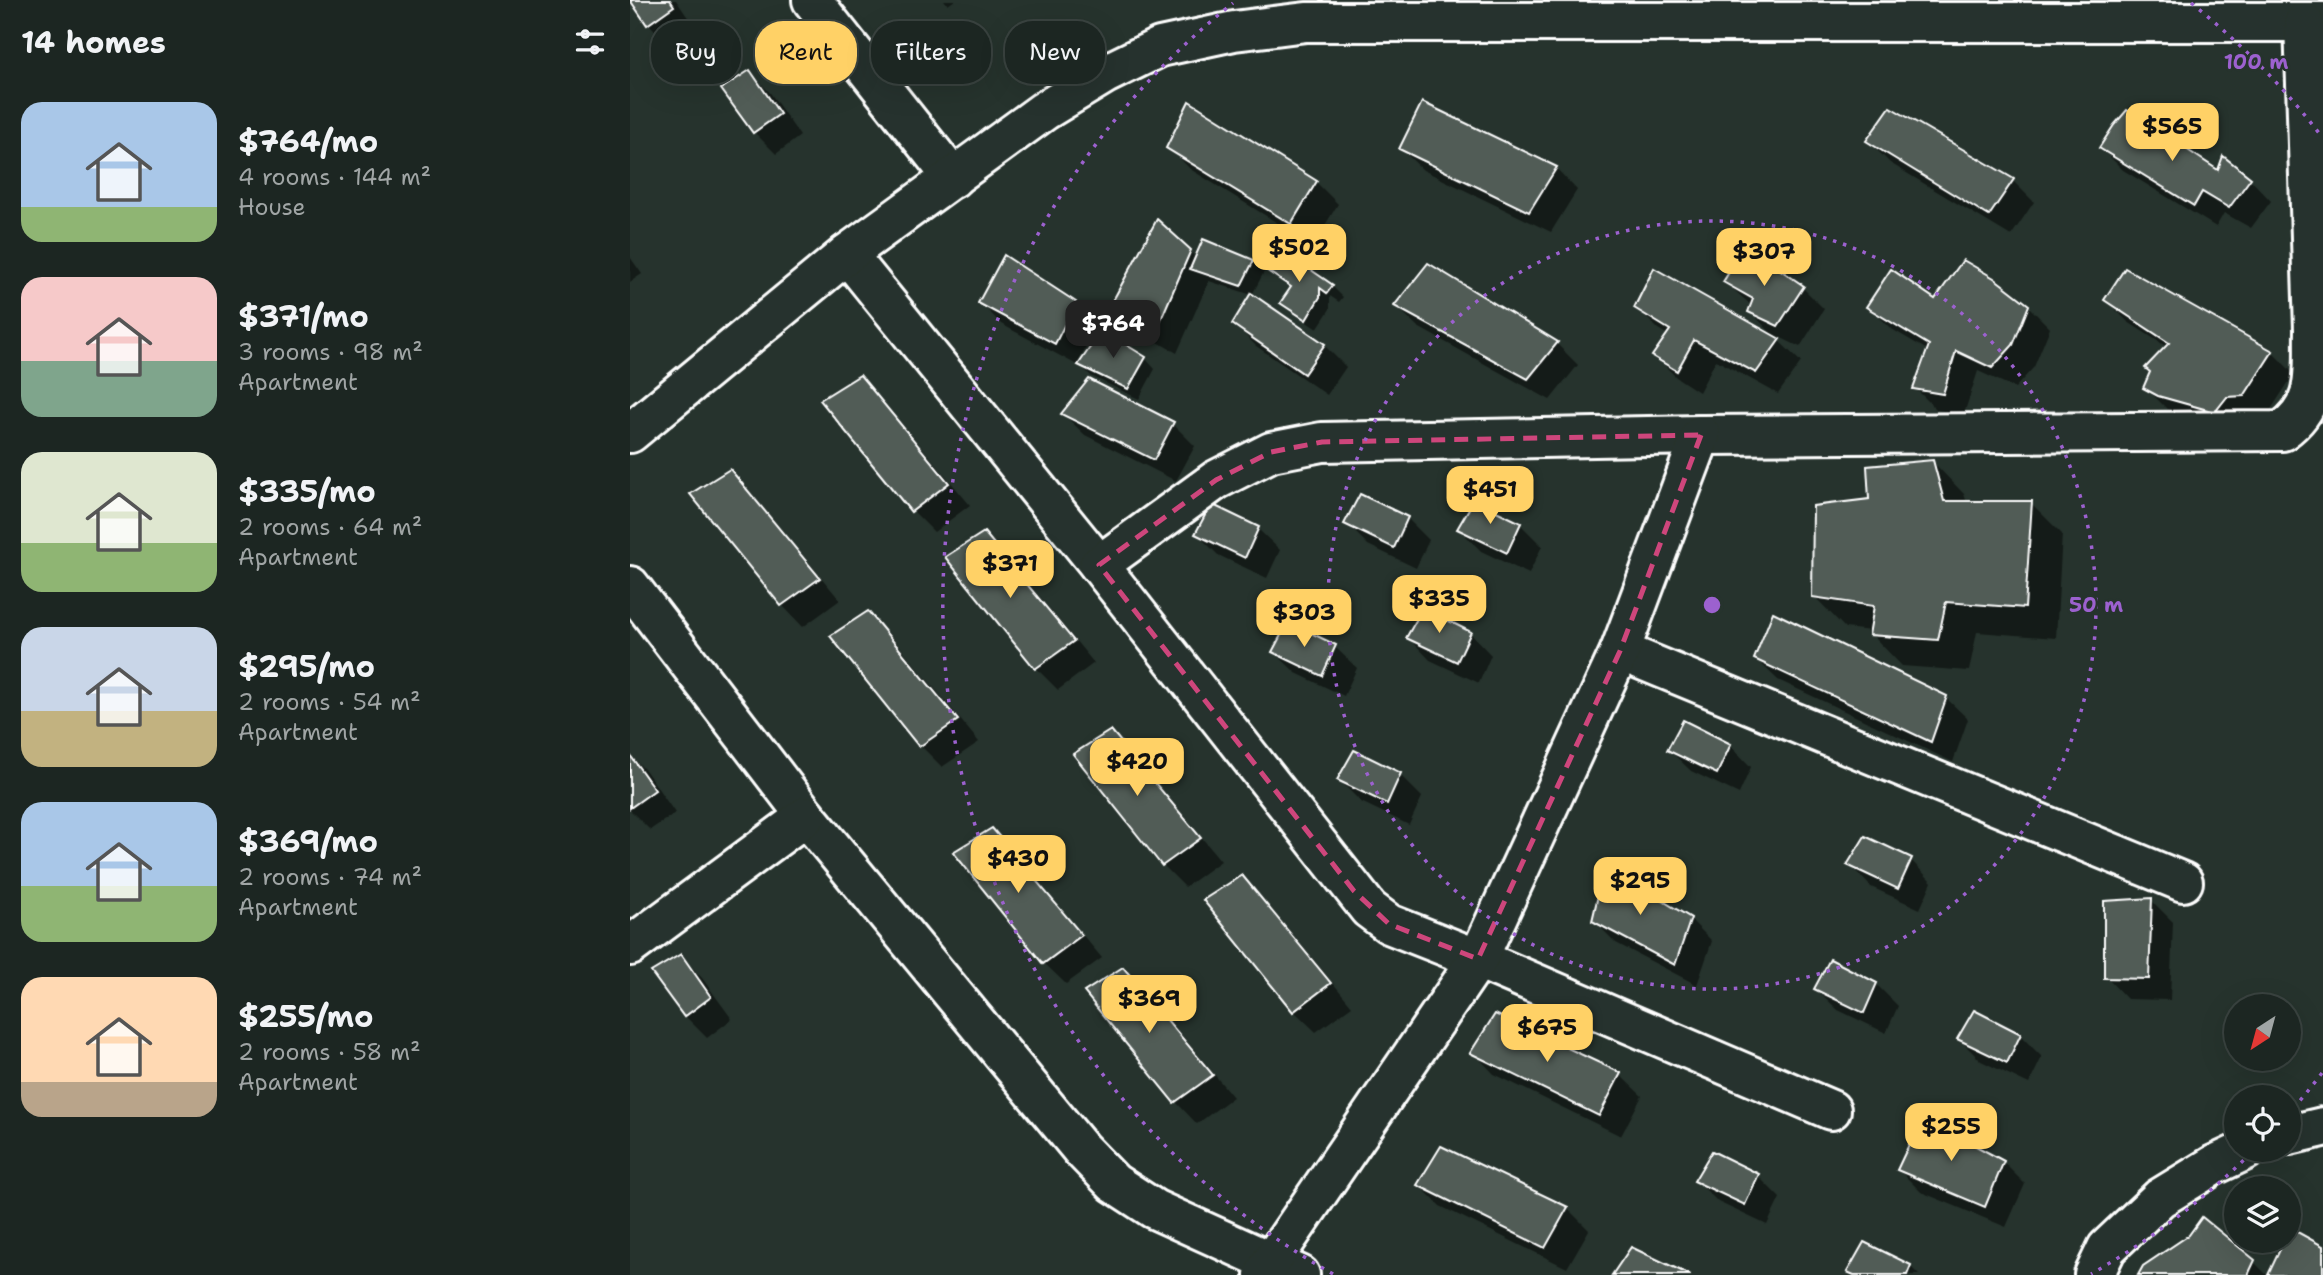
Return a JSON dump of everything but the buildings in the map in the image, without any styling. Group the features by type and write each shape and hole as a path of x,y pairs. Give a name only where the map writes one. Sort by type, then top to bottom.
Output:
{"street":[{"path":"812,0 953,178"},
{"path":"630,433 847,254 1044,111 1105,74 1160,47 1234,31 1306,22 1720,11 2313,22 2312,375 2309,400 2298,420 2283,431 1701,435 1322,442 1271,452 1216,480 1099,565"},
{"path":"847,254 1099,565 1369,908 1389,924 1478,959 1831,1110"},
{"path":"630,586 806,816 1081,1149 1114,1183 1154,1209 1278,1271 1478,959 1620,651 1701,435"},
{"path":"1620,651 2183,882"},
{"path":"630,946 806,816"},
{"path":"2301,1132 2323,1127"},
{"path":"2094,1275 2107,1248 2160,1198 2224,1160"}],"highlighted area":[{"path":"1701,435 1620,651 1478,959 1389,924 1354,891 1099,565 1216,480 1271,452 1322,442"}]}
